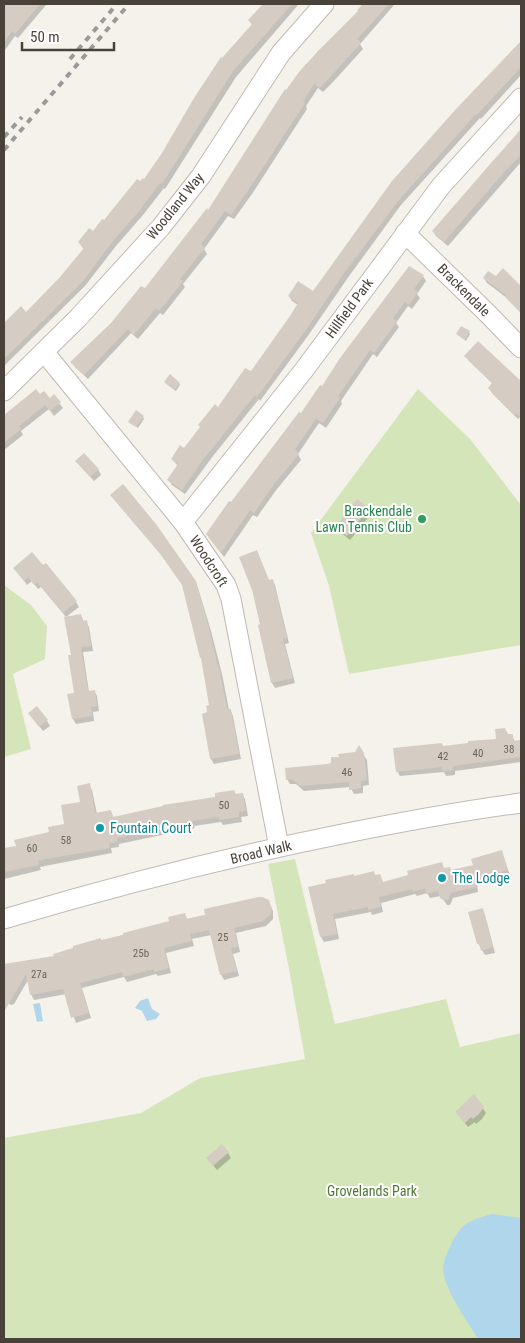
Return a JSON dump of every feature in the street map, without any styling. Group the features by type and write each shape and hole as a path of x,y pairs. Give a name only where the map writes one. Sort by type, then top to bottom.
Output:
{"street":[{"name":"Woodland Way","path":"4,391 78,318 161,226 201,176 280,53 324,4"},
{"name":"Hillfield Park","path":"182,522 304,370 404,233 462,161 521,98"},
{"name":"Brackendale","path":"404,233 521,348"},
{"name":"Woodcroft","path":"44,352 182,522 226,586 231,599 279,847"},
{"name":"Broad Walk","path":"4,918 72,898 279,847 521,803"}],"green space":[{"name":"Brackendale Lawn Tennis Club","path":"418,389 470,439 521,505 521,645 349,674 329,586 311,533"},
{"path":"4,585 31,605 47,626 45,659 13,674 31,749 4,757"},
{"name":"Grovelands Park","path":"295,859 335,1024 446,999 460,1047 521,1033 521,1339 4,1339 4,1138 141,1113 200,1078 305,1059 268,864"}],"water":[{"path":"148,998 152,1009 160,1014 156,1019 147,1021 142,1011 135,1008 140,1001"},
{"path":"40,1003 43,1021 37,1022 33,1004"},
{"path":"492,1214 521,1218 521,1339 478,1339 452,1297 445,1279 443,1270 444,1260 459,1232 472,1221"}],"building":[{"path":"4,4 40,4 15,34 12,31 4,42"},
{"path":"263,4 292,4 233,71 162,184 160,183 83,281 4,359 4,323 21,306 26,312 60,277 84,248 78,242 89,228 93,231 137,179 140,181 144,179 221,57 252,24 248,20"},
{"path":"363,4 389,4 357,39 361,43 320,88 314,84 303,101 305,103 249,189 231,215 225,211 201,244 205,248 180,279 183,281 159,311 156,308 134,335 128,329 84,375 70,362 111,323 141,286 145,288 207,208 208,210 285,89"},
{"path":"521,41 521,67 399,200 344,273 308,327 257,397 255,395 202,461 182,490 167,480 178,464 171,459 180,445 184,448 200,427 198,425 215,404 218,407 245,368 251,371 290,316 298,303 288,296 298,281 313,291 392,181 456,109"},
{"path":"521,129 521,155 444,242 432,231"},
{"path":"409,266 424,275 414,289 418,292 409,305 405,302 393,318 397,321 374,353 370,350 338,396 340,398 323,423 316,419 295,449 299,454 274,484 254,513 250,510 221,553 206,534 229,501 231,502 299,412 301,413 320,385 322,386 340,358"},
{"path":"503,268 521,286 521,313 505,297 506,295 483,278 488,271 496,276"},
{"path":"461,326 470,331 465,340 456,334"},
{"path":"478,341 521,381 521,418 516,413 515,415 488,388 492,383 464,356"},
{"path":"170,374 180,383 174,390 164,382"},
{"path":"36,389 40,394 44,391 50,398 54,394 61,402 50,411 45,405 19,426 21,429 4,443 4,415"},
{"path":"136,410 144,416 136,427 128,422"},
{"path":"84,453 99,469 90,477 75,461"},
{"path":"123,484 156,524 196,581 219,667 227,709 231,709 239,754 210,759 202,714 207,712 206,706 209,705 201,658 182,585 161,555 110,495"},
{"path":"357,499 369,508 347,536 335,527"},
{"path":"257,550 269,580 273,579 287,638 283,639 293,678 271,683 252,590 239,557"},
{"path":"32,552 43,565 46,563 77,601 63,613 37,582 34,585 28,577 24,581 13,568"},
{"path":"81,614 83,621 87,620 91,646 81,647 88,691 95,690 97,706 91,707 92,716 72,719 67,694 74,693 68,655 71,655 64,617"},
{"path":"37,706 48,720 39,727 28,713"},
{"path":"505,728 506,734 513,734 513,741 521,740 521,757 453,766 453,770 442,771 442,767 396,772 393,748 442,743 443,746 468,743 468,741 496,739 495,729"},
{"path":"359,745 364,753 367,780 361,781 361,788 349,790 349,782 300,786 292,779 286,780 285,768 331,763 331,757 339,757 338,754 355,752"},
{"path":"90,783 95,813 111,810 113,817 163,805 215,797 215,793 234,790 235,794 243,793 246,811 239,812 239,817 219,820 218,817 192,821 193,823 117,838 117,842 109,843 110,848 46,859 38,861 39,865 4,872 4,848 16,846 14,840 49,832 48,827 64,824 61,805 80,802 77,786"},
{"path":"502,850 508,870 475,880 476,887 451,893 448,900 440,898 438,891 426,894 425,888 413,892 412,889 379,897 381,907 368,910 368,907 333,914 337,934 320,937 308,887 326,883 325,880 374,871 375,875 380,874 383,882 408,875 407,871 442,862 444,868 450,867 451,870 473,865 471,859"},
{"path":"258,897 269,900 272,909 271,914 263,921 234,928 238,947 231,948 237,971 220,975 209,930 190,934 192,941 164,948 169,968 154,972 154,969 123,977 122,972 80,983 89,1013 71,1018 63,989 30,995 26,974 4,1012 4,964 54,956 53,954 73,948 73,946 101,938 101,940 123,935 123,933 169,921 168,917 185,913 187,919 205,915 204,909"},
{"path":"483,908 493,947 481,951 479,943 477,944 468,912"},
{"path":"474,1094 484,1107 479,1114 473,1119 471,1117 465,1123 455,1112"},
{"path":"222,1144 229,1152 213,1166 206,1158"}],"railway":[{"path":"70,59 117,4"},
{"path":"4,150 129,4"},
{"path":"4,137 22,117"}],"place":[{"name":"Brackendale Lawn Tennis Club","path":"422,519"},
{"name":"Fountain Court","path":"100,828"},
{"name":"The Lodge","path":"442,878"}]}
